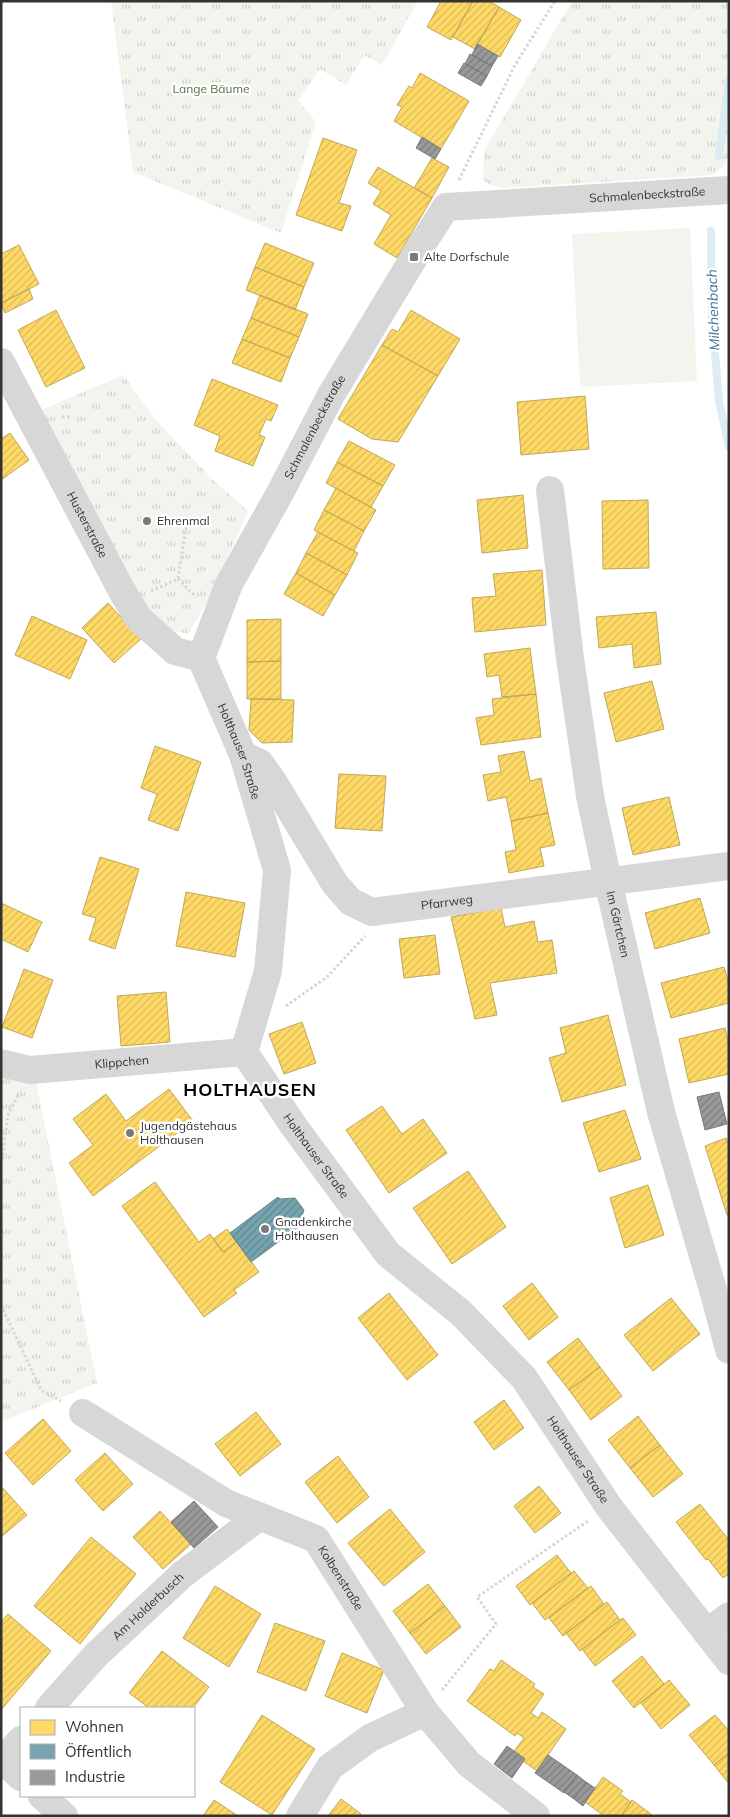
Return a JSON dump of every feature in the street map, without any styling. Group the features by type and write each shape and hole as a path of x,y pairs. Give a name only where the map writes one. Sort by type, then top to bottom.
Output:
{"street":[{"name":"Schmalenbeckstraße","path":"201,658 229,584 280,493 331,395 430,249 446,207 729,190"},
{"name":"Husterstraße","path":"1,362 138,618 174,651 201,658"},
{"name":"Im Gärtchen","path":"550,490 570,658 590,796 661,1112 729,1350"},
{"name":"Holthauser Straße","path":"201,658 242,755 277,870 268,971 244,1052 293,1125 388,1254 461,1313 524,1378 609,1507 729,1661"},
{"name":"Pfarrweg","path":"242,755 260,763 335,884 351,902 372,912 729,866"},
{"name":"Klippchen","path":"1,1063 30,1070 244,1052"},
{"name":"Kolbenstraße","path":"83,1413 226,1503 316,1540 425,1712 469,1764 536,1816"},
{"name":"Am Holderbusch","path":"50,1707 96,1655 183,1574 259,1517"},
{"path":"708,1633 729,1616"},
{"path":"300,1816 330,1767 370,1738 425,1712"},
{"path":"8,1765 20,1742"},
{"path":"43,1797 64,1816"}],"path":[{"path":"446,207 515,65 555,1"},
{"path":"149,592 178,579 188,514"},
{"path":"252,1024 284,1008 327,977 371,930 382,910"},
{"path":"1,1165 8,1115 30,1070"},
{"path":"1,1305 42,1390 83,1413"},
{"path":"425,1712 496,1624 477,1597 609,1507"}],"green space":[{"name":"Lange Bäume","path":"111,1 418,1 382,65 364,55 346,85 320,69 298,101 316,122 281,233 133,172"},
{"path":"572,1 729,1 729,138 726,164 713,175 504,188 492,186 483,180 484,151"},
{"path":"690,228 697,381 580,387 572,234"},
{"path":"123,375 157,421 212,479 248,511 211,595 188,634 160,628 127,584 39,411"},
{"path":"1,1068 34,1072 97,1383 1,1422"}],"building: Wohnen":[{"path":"441,1 473,1 451,40 427,27"},
{"path":"473,1 489,1 499,7 475,49 453,37"},
{"path":"499,7 521,20 500,57 477,44"},
{"path":"420,73 469,101 441,149 394,121 402,107 397,105 409,86 412,88"},
{"path":"323,138 357,150 339,203 351,206 342,231 296,215"},
{"path":"432,158 449,167 432,198 414,188"},
{"path":"378,167 432,198 397,258 374,244 391,215 373,204 381,191 368,183"},
{"path":"265,243 314,263 304,287 255,267"},
{"path":"19,245 39,284 1,303 1,254"},
{"path":"255,267 304,287 295,310 246,290"},
{"path":"29,289 33,299 5,313 1,303"},
{"path":"260,295 308,314 299,337 251,318"},
{"path":"56,310 85,368 46,387 18,330"},
{"path":"411,310 460,339 438,376 382,345 392,329 398,332"},
{"path":"251,318 299,337 290,358 242,339"},
{"path":"242,339 290,358 281,382 232,363"},
{"path":"382,345 438,376 398,442 372,439 338,419"},
{"path":"212,379 278,405 271,421 266,419 259,435 265,437 253,466 215,451 220,436 194,425"},
{"path":"585,396 589,449 521,455 517,402"},
{"path":"10,433 29,460 1,480 1,439"},
{"path":"349,441 395,465 383,486 337,462"},
{"path":"337,462 383,486 371,507 326,483"},
{"path":"336,488 376,510 364,531 324,510"},
{"path":"523,495 528,548 482,553 477,500"},
{"path":"648,500 649,568 603,569 602,501"},
{"path":"324,510 364,531 354,551 314,530"},
{"path":"318,532 358,553 347,575 306,553"},
{"path":"306,553 347,575 335,595 296,573"},
{"path":"542,570 546,625 475,632 472,598 496,596 493,574"},
{"path":"296,573 335,595 323,616 284,594"},
{"path":"108,603 141,639 114,663 82,628"},
{"path":"656,612 661,664 634,668 632,644 599,648 596,617"},
{"path":"32,616 87,640 70,679 15,655"},
{"path":"281,619 281,661 247,662 247,620"},
{"path":"530,648 536,694 502,697 499,675 487,677 484,654"},
{"path":"281,661 281,699 247,699 247,662"},
{"path":"652,681 664,729 616,742 604,693"},
{"path":"536,694 541,737 481,745 476,718 494,715 492,699"},
{"path":"251,699 294,700 292,742 262,743 249,730"},
{"path":"155,746 201,762 178,831 148,820 157,794 141,788"},
{"path":"524,751 530,781 541,778 548,813 511,821 506,797 488,801 483,775 501,772 498,756"},
{"path":"339,774 386,776 382,831 335,828"},
{"path":"669,797 680,845 633,855 622,808"},
{"path":"548,813 555,845 540,848 544,866 509,873 505,852 516,850 511,821"},
{"path":"100,857 139,869 115,949 89,940 96,918 82,914"},
{"path":"186,892 245,903 235,957 176,946"},
{"path":"700,898 710,933 655,949 645,913"},
{"path":"1,903 42,922 28,952 1,939"},
{"path":"501,908 505,927 534,921 538,942 552,940 557,973 490,983 497,1015 475,1019 451,917"},
{"path":"435,935 440,974 404,978 399,939"},
{"path":"724,967 729,985 729,1003 671,1018 661,983"},
{"path":"24,969 53,980 32,1038 2,1027"},
{"path":"166,992 170,1042 121,1046 117,996"},
{"path":"608,1015 626,1085 562,1102 549,1058 566,1053 560,1028"},
{"path":"302,1022 316,1063 284,1074 269,1034"},
{"path":"725,1028 729,1046 729,1074 689,1083 679,1039"},
{"name":"Jugendgästehaus Holthausen","path":"169,1089 193,1121 93,1196 69,1163 93,1145 73,1119 106,1094 126,1121"},
{"path":"382,1106 402,1134 423,1119 447,1153 389,1193 346,1130"},
{"path":"625,1110 641,1159 599,1172 583,1123"},
{"path":"726,1138 729,1146 729,1215 727,1215 705,1146"},
{"path":"468,1171 506,1227 452,1264 413,1208"},
{"path":"155,1182 199,1242 210,1234 223,1252 237,1242 259,1272 234,1290 237,1293 204,1317 122,1206"},
{"path":"648,1185 664,1235 625,1248 610,1198"},
{"path":"227,1229 237,1242 223,1252 213,1239"},
{"path":"532,1283 558,1317 529,1340 503,1306"},
{"path":"389,1293 438,1355 407,1380 358,1318"},
{"path":"671,1298 700,1334 653,1371 624,1335"},
{"path":"578,1338 600,1367 569,1390 547,1362"},
{"path":"600,1367 622,1396 591,1420 569,1390"},
{"path":"504,1400 524,1428 494,1450 474,1422"},
{"path":"256,1412 281,1444 240,1476 215,1444"},
{"path":"638,1416 660,1445 630,1468 608,1440"},
{"path":"43,1419 71,1451 33,1485 5,1453"},
{"path":"660,1445 683,1474 653,1497 630,1468"},
{"path":"105,1453 133,1484 103,1511 75,1480"},
{"path":"338,1456 369,1497 337,1523 305,1482"},
{"path":"1,1486 27,1515 1,1537"},
{"path":"539,1486 561,1513 535,1533 514,1506"},
{"path":"700,1504 729,1540 729,1574 723,1578 676,1522"},
{"path":"390,1509 425,1552 384,1586 348,1543"},
{"path":"160,1511 191,1544 163,1569 133,1537"},
{"path":"91,1537 136,1574 80,1644 34,1606"},
{"path":"557,1555 571,1573 530,1605 516,1586"},
{"path":"574,1571 588,1588 545,1620 532,1603"},
{"path":"428,1584 445,1606 410,1633 393,1611"},
{"path":"215,1586 261,1614 229,1667 183,1638"},
{"path":"591,1586 604,1604 563,1636 549,1618"},
{"path":"607,1602 620,1620 580,1651 566,1633"},
{"path":"445,1606 461,1627 426,1654 410,1633"},
{"path":"8,1614 51,1651 1,1710 1,1622"},
{"path":"623,1618 636,1635 595,1666 582,1649"},
{"path":"275,1623 325,1641 306,1691 257,1672"},
{"path":"162,1651 209,1687 194,1707 148,1707 129,1693"},
{"path":"342,1653 384,1670 367,1713 325,1696"},
{"path":"642,1656 664,1684 634,1708 612,1681"},
{"path":"501,1660 535,1684 533,1687 544,1694 531,1713 538,1718 542,1712 566,1729 537,1771 523,1761 525,1759 514,1751 524,1738 517,1733 515,1736 467,1701 490,1669 494,1671"},
{"path":"669,1680 690,1705 661,1729 641,1703"},
{"path":"262,1715 315,1749 272,1815 220,1782"},
{"path":"715,1715 729,1731 729,1753 714,1765 689,1735"},
{"path":"729,1753 729,1784 714,1765"},
{"path":"603,1777 623,1791 620,1794 631,1802 621,1816 604,1816 585,1802"},
{"path":"341,1799 361,1814 359,1816 328,1816"},
{"path":"214,1800 238,1816 203,1816"},
{"path":"632,1800 651,1814 650,1816 621,1816"}],"building: Öffentlich":[{"name":"Gnadenkirche Holthausen","path":"278,1197 280,1199 295,1198 304,1210 300,1226 251,1262 230,1233"}],"building: Industrie":[{"path":"477,44 498,56 492,66 472,55"},
{"path":"470,54 492,66 487,76 465,64"},
{"path":"464,63 487,76 481,86 458,73"},
{"path":"422,137 441,149 435,159 416,148"},
{"path":"719,1092 727,1124 705,1130 697,1097"},
{"path":"194,1501 218,1527 194,1548 171,1522"},
{"path":"507,1746 525,1759 512,1778 494,1764"},
{"path":"548,1755 577,1775 564,1793 535,1773"},
{"path":"577,1775 586,1782 574,1799 564,1792"},
{"path":"586,1782 595,1788 583,1806 574,1799"}],"waterway":[{"name":"Milchenbach","path":"719,156 729,80"},
{"name":"Milchenbach","path":"711,231 712,318 719,401 729,447"}],"place":[{"name":"Alte Dorfschule","path":"414,257"},
{"name":"Ehrenmal","path":"147,521"},
{"name":"Jugendgästehaus Holthausen","path":"130,1133"},
{"name":"Gnadenkirche Holthausen","path":"265,1229"}],"district":[{"name":"HOLTHAUSEN","path":"250,1090"}]}
